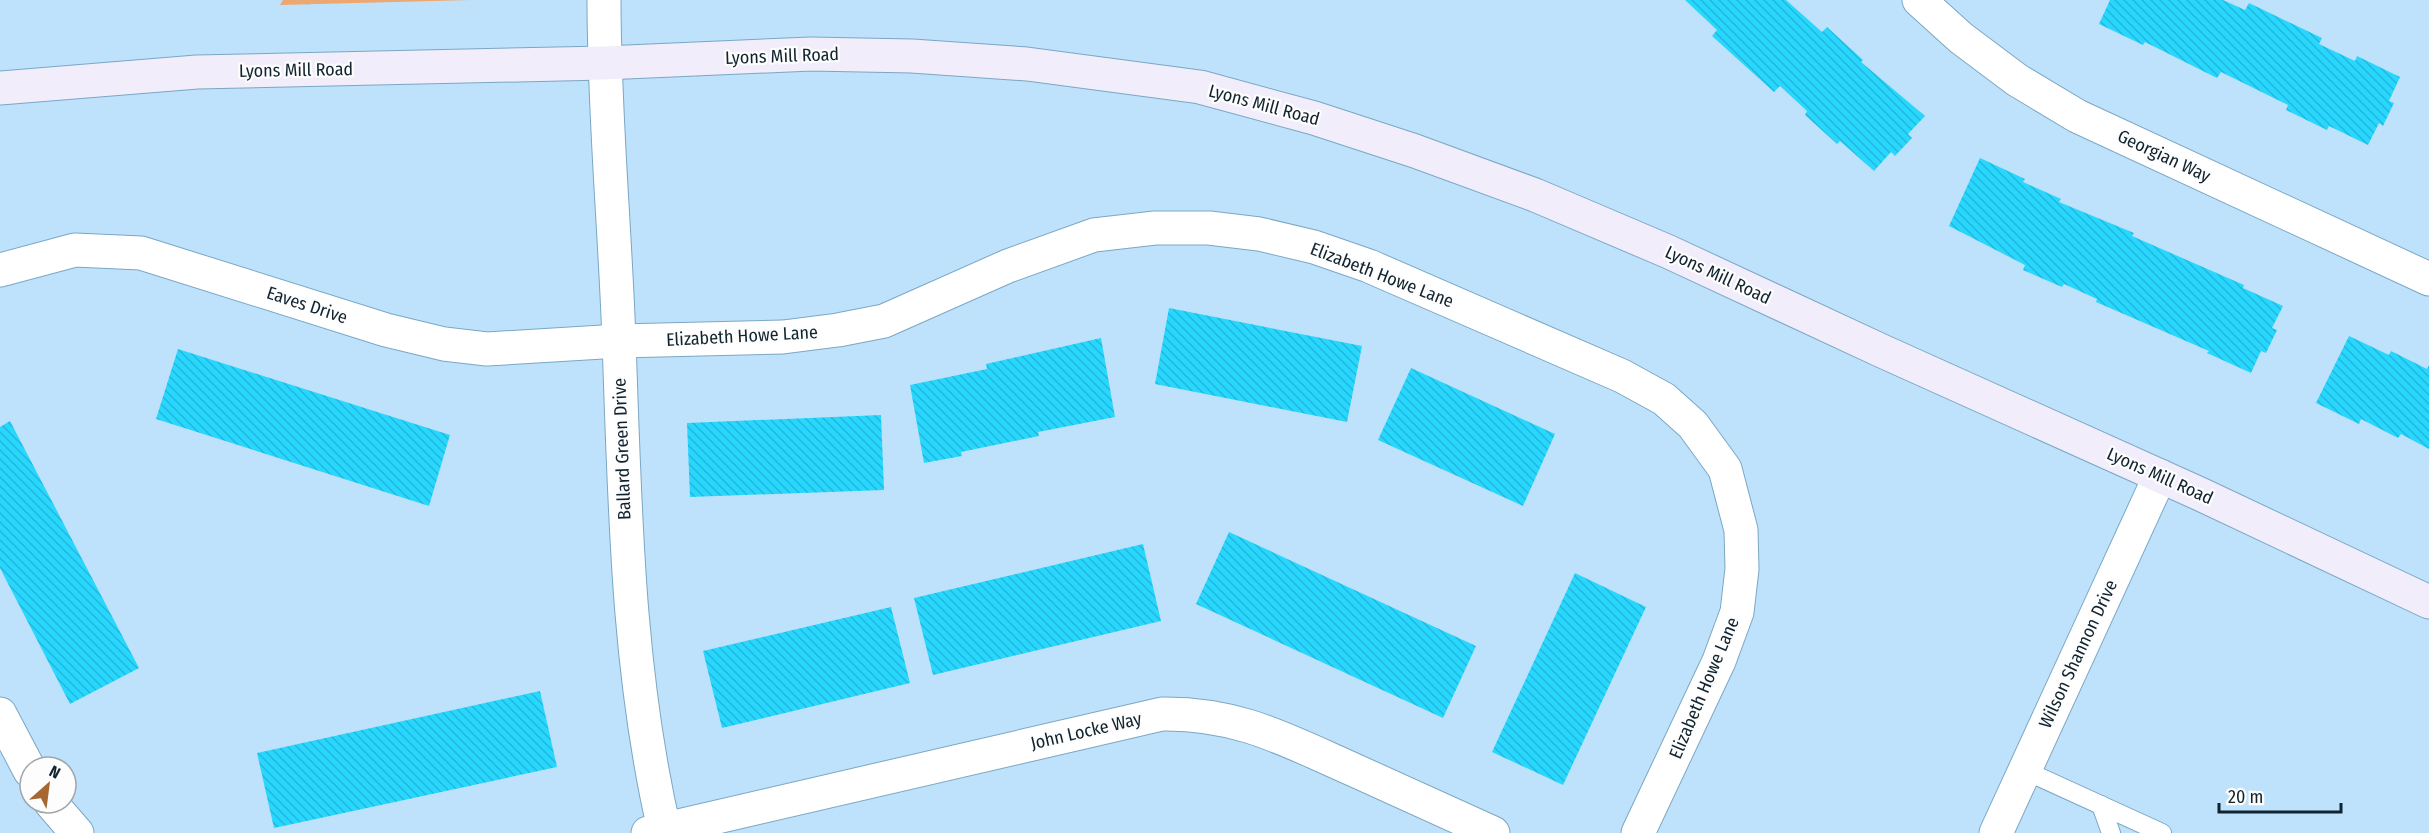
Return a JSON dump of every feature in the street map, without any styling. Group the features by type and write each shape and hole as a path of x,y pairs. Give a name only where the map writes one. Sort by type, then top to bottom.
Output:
{"main road":[{"name":"Lyons Mill Road","path":"0,88 197,72 604,63 812,54 912,56 1027,64 1200,87 1314,118 1535,195 1669,252 2160,476 2429,602"}],"street":[{"name":"Ballard Green Drive","path":"604,0 604,63 631,617 659,832"},
{"name":"Georgian Way","path":"1919,0 1961,38 2018,80 2077,116 2429,279"},
{"name":"Elizabeth Howe Lane","path":"619,341 783,337 838,330 884,321 1008,266 1094,235 1155,228 1209,228 1258,234 1314,247 1369,266 1622,376 1664,399 1693,425 1725,469 1741,530 1742,569 1737,612 1719,661 1638,833"},
{"name":"Eaves Drive","path":"0,270 75,250 141,253 386,330 444,344 487,348 619,341"},
{"name":"Wilson Shannon Drive","path":"1996,833 2160,476"},
{"path":"0,714 22,755"},
{"name":"John Locke Way","path":"659,832 1162,714 1196,714 1239,722 1277,736 1493,833"},
{"path":"61,815 76,833"}],"lane":[{"path":"2024,770 2162,833"},
{"path":"2102,805 2111,833"}],"green space":[{"path":"283,0 471,0 280,5"}],"building":[{"path":"1685,0 1786,0 1822,32 1827,27 1863,60 1861,62 1925,116 1908,134 1912,138 1895,156 1891,152 1874,171 1840,141 1837,144 1805,115 1807,111 1780,86 1774,92 1712,36 1717,30"},
{"path":"2110,0 2223,0 2245,10 2249,3 2322,38 2319,44 2355,61 2357,56 2400,77 2389,101 2394,103 2383,126 2379,123 2368,145 2329,126 2327,130 2286,110 2288,105 2221,72 2217,78 2145,42 2143,45 2099,24"},
{"path":"1980,158 2025,179 2023,182 2061,199 2059,202 2134,233 2132,236 2244,285 2243,288 2283,306 2272,328 2277,330 2266,353 2261,351 2251,373 2207,353 2209,351 2096,302 2097,299 2064,284 2062,287 2023,270 2025,265 1949,226"},
{"path":"1169,308 1362,346 1347,422 1155,384"},
{"path":"2349,336 2389,355 2391,351 2427,369 2429,365 2429,449 2401,434 2398,438 2361,419 2359,424 2316,403"},
{"path":"1101,338 1115,417 1038,432 1039,436 961,452 962,456 924,463 910,385 987,369 986,364"},
{"path":"178,349 450,435 429,506 156,419"},
{"path":"1411,368 1555,434 1523,506 1378,440"},
{"path":"881,415 884,490 690,497 687,423"},
{"path":"10,421 139,668 70,704 0,568 0,427"},
{"path":"1229,532 1476,646 1443,718 1196,604"},
{"path":"1143,544 1161,621 933,675 914,598"},
{"path":"1575,573 1646,607 1563,785 1492,752"},
{"path":"891,607 910,683 722,728 703,651"},
{"path":"540,691 557,767 274,828 257,753"}]}
